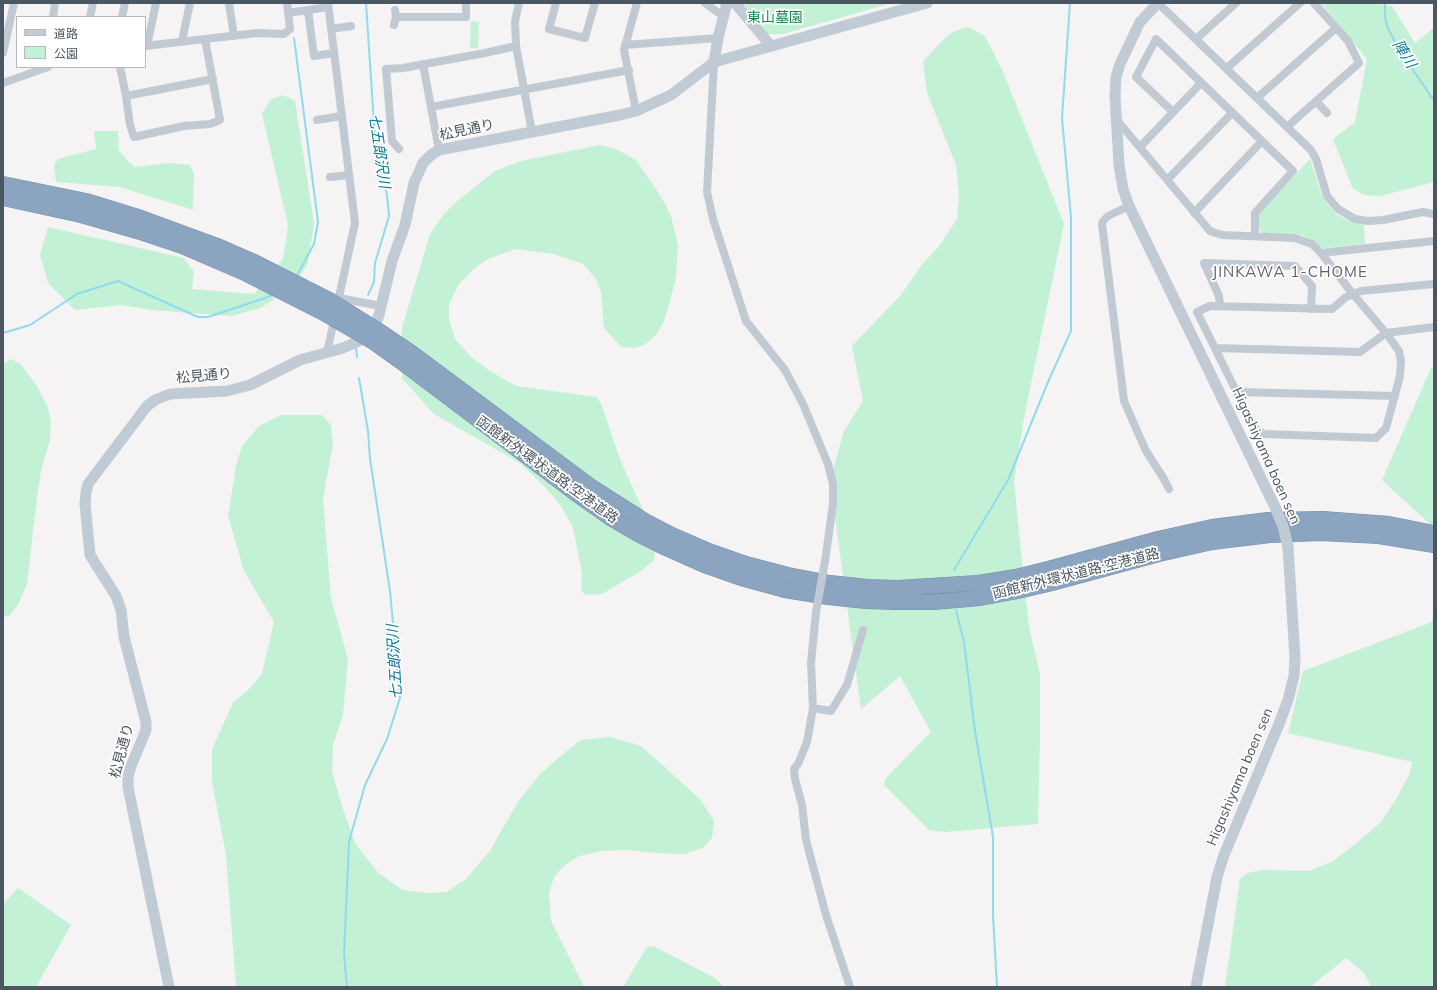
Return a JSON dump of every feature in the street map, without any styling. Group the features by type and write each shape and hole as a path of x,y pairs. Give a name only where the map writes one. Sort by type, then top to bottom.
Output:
{"highway":[{"name":"函館新外環状道路;空港道路","path":"3,184 86,202 141,218 220,247 249,268 372,342 410,360 590,486 645,521 672,535 709,551 746,564 788,575 830,583 866,587 897,588 978,583 1016,577 1212,527 1268,520 1338,520 1389,524 1434,533"},
{"name":"函館新外環状道路;空港道路","path":"3,198 81,214 249,268"},
{"name":"函館新外環状道路;空港道路","path":"410,360 582,498 609,517 638,534 697,562 741,578 785,590 866,601 934,602 980,598 1018,591 1159,554 1212,542 1270,535 1321,533 1379,536 1434,545"}],"street":[{"path":"3,53 14,3"},
{"path":"53,16 56,3"},
{"path":"90,16 93,3"},
{"path":"122,16 125,3"},
{"path":"156,3 146,46 257,33 284,34 290,29 287,3"},
{"path":"182,41 190,3"},
{"path":"229,3 234,36"},
{"path":"395,17 466,18 466,3"},
{"path":"519,3 515,21 516,46 532,132"},
{"path":"556,3 548,29 585,38 595,3"},
{"path":"636,111 624,50 637,3"},
{"path":"705,3 723,16"},
{"path":"727,3 718,38 714,62 707,192 746,321 785,370 803,404 828,464 833,484 833,504 816,612 812,663 813,708 807,742 798,764 794,769 802,805 806,840 826,915 850,987"},
{"path":"735,3 771,46"},
{"path":"714,62 927,3"},
{"path":"1158,3 1288,126 1314,154 1327,196 1334,206 1343,213 1355,219 1368,221 1383,220 1423,212 1434,214"},
{"name":"Higashiyama boen sen","path":"1158,3 1140,22 1120,64 1116,77 1116,119 1121,178 1129,206 1283,526 1288,547 1295,657 1294,676 1288,700 1224,855 1217,877 1196,987"},
{"path":"1196,39 1236,3"},
{"path":"1227,68 1300,3"},
{"path":"1288,126 1359,63 1348,41 1314,3"},
{"path":"288,13 328,5 355,223 327,353"},
{"path":"308,10 314,56 334,53"},
{"path":"332,29 350,26"},
{"path":"1257,98 1336,28"},
{"path":"625,45 718,38"},
{"path":"120,68 130,125 134,137 184,126 210,124 220,120 205,39"},
{"path":"1173,112 1136,77 1156,40 1293,171 1255,213 1255,236"},
{"path":"399,149 392,141 386,69 423,64 516,46"},
{"name":"松見通り","path":"169,987 128,787 128,777 131,766 146,730 146,722 124,638 121,610 116,596 90,555 86,492 88,484 147,406 155,400 170,394 220,392 244,387 300,360 343,348 367,335 376,322 392,261 405,225 414,182 423,163 430,155 438,150 636,111 671,95 714,62"},
{"path":"423,64 438,150"},
{"path":"3,83 45,68"},
{"path":"431,107 629,70"},
{"path":"126,96 213,79"},
{"path":"1140,147 1200,83"},
{"path":"1316,101 1327,113"},
{"path":"1167,180 1232,112"},
{"path":"317,120 342,116"},
{"path":"1116,119 1206,228 1217,234 1300,239 1312,244 1321,253 1353,294 1386,333 1398,352 1401,362 1400,376 1395,396 1386,428 1376,438 1264,434 1253,425 1197,312 1210,306 1332,309 1346,297 1353,294 1361,291 1434,284"},
{"path":"1194,213 1262,141"},
{"path":"330,177 349,175"},
{"path":"1129,206 1108,216 1102,224 1124,401 1146,451 1164,478 1169,489"},
{"path":"1321,253 1434,241"},
{"path":"1220,306 1219,296 1204,263 1295,266 1312,286 1311,309"},
{"path":"339,298 380,306"},
{"path":"1214,348 1360,352 1386,333 1434,327"},
{"path":"1237,392 1395,396"},
{"path":"813,708 831,711 847,685 863,630"}],"green space":[{"name":"東山墓園","path":"743,3 892,3 783,34 768,34"},
{"path":"1321,3 1374,3 1392,6 1415,43 1434,28 1434,182 1380,196 1363,195 1352,187 1333,139 1355,122 1367,59"},
{"path":"471,21 479,22 478,48 470,48"},
{"path":"968,27 985,36 1003,72 1064,224 1024,418 1014,481 1029,627 1040,674 1038,824 945,832 929,830 884,785 885,779 931,732 900,676 861,709 830,480 844,431 863,401 852,346 901,295 921,266 940,245 957,219 959,195 956,165 927,93 923,62 952,32"},
{"path":"283,95 295,101 314,223 308,263 300,276 282,269 268,292 275,299 260,308 232,316 151,310 121,305 75,310 48,283 40,255 48,227 184,258 194,272 192,289 254,294 283,259 288,225 262,114 270,100"},
{"path":"94,131 118,131 119,151 134,167 170,163 190,165 194,174 193,210 120,187 56,182 54,165 58,159 96,149"},
{"path":"600,145 618,150 636,160 662,198 671,216 678,245 676,279 664,321 656,335 647,343 636,348 621,347 604,328 601,292 596,279 583,264 554,254 515,249 486,260 475,268 459,284 449,304 449,319 455,339 471,357 490,371 516,386 596,397 601,403 621,462 649,523 656,544 654,560 641,571 602,594 587,595 581,591 582,572 573,528 561,506 545,487 520,463 434,414 402,378 402,328 430,234 444,214 456,202 495,171 521,161"},
{"path":"1310,159 1321,193 1326,202 1337,215 1347,220 1364,225 1365,244 1325,248 1303,235 1262,233 1259,229 1259,214"},
{"path":"11,359 21,364 38,388 48,408 51,420 50,440 41,471 37,497 27,584 18,605 9,616 3,617 3,364"},
{"path":"1431,368 1434,368 1434,528 1382,480"},
{"path":"281,415 322,415 331,425 333,444 323,499 331,598 348,659 343,715 333,745 332,772 355,843 378,873 403,890 425,893 446,892 466,879 489,852 518,802 540,774 581,740 610,737 641,746 700,799 714,821 712,838 703,848 684,854 628,850 602,851 579,856 564,866 554,877 549,894 551,921 584,987 236,987 226,855 212,782 212,749 233,703 250,688 262,674 274,622 244,571 228,516 236,466 242,446 259,426"},
{"path":"1434,606 1434,987 1372,987 1363,972 1346,958 1310,987 1225,987 1240,879 1247,873 1263,870 1310,871 1333,861 1381,822 1410,773 1412,762 1288,733 1303,671 1432,622"},
{"path":"18,888 71,925 36,987 3,987 3,904"},
{"path":"653,946 715,978 724,987 623,987 647,947"}],"waterway":[{"name":"七五郎沢川","path":"366,3 375,139 387,195 389,216 375,263 374,282 368,295"},
{"path":"954,570 1008,480 1048,382 1071,331 1071,217 1062,118 1070,3"},
{"name":"陣川","path":"1385,3 1385,17 1387,26 1397,46 1434,101"},
{"path":"294,38 318,222 314,244 296,277"},
{"path":"3,333 30,325 77,294 118,281 198,317 208,317 274,294"},
{"name":"七五郎沢川","path":"356,348 357,357"},
{"name":"七五郎沢川","path":"347,987 344,954 349,842 365,785 387,739 400,698 390,591 370,459 368,431 359,378"},
{"path":"956,610 964,642 975,731 993,837 993,915 997,987"}],"district":[{"name":"JINKAWA 1-CHOME","path":"1290,272"}]}
